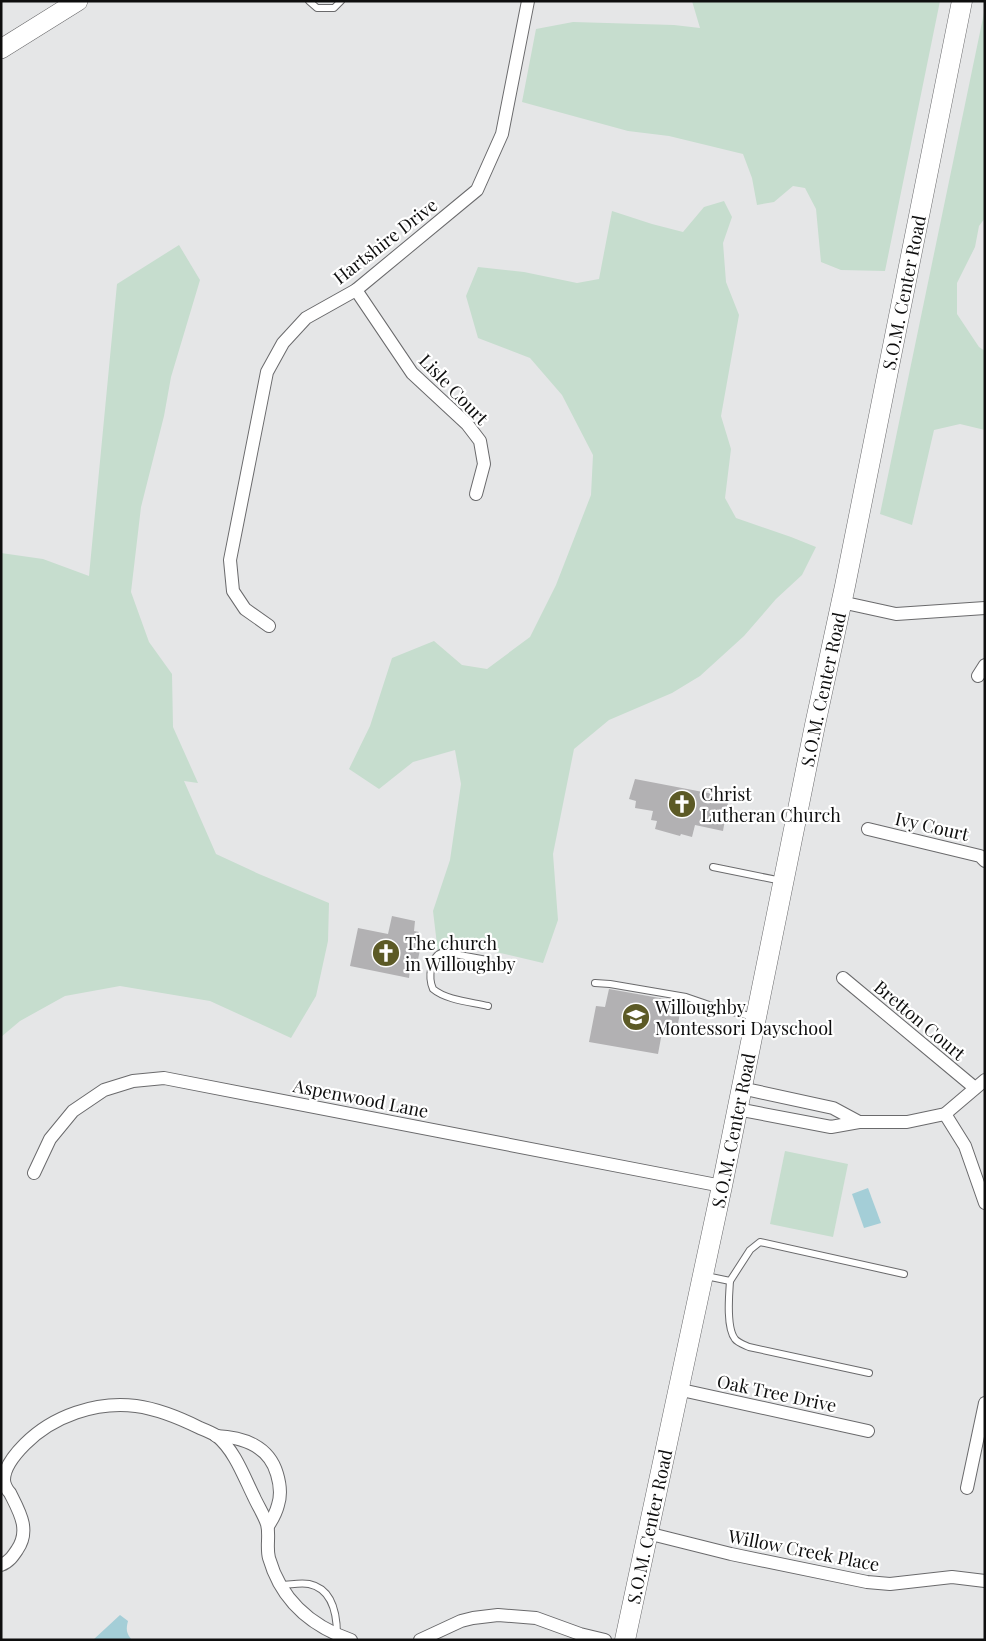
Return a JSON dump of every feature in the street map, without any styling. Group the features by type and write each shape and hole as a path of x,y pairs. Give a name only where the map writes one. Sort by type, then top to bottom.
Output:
{"main road":[{"path":"1,49 55,12 78,1"},
{"name":"S.O.M. Center Road","path":"625,1640 677,1389 722,1186 962,1"}],"street":[{"name":"Hartshire Drive","path":"269,626 245,609 233,591 230,560 267,372 283,342 306,318 356,290 477,190 502,134 528,1"},
{"name":"Lisle Court","path":"356,290 412,373 467,424 480,442 484,464 476,494"},
{"path":"841,602 896,614 985,608"},
{"path":"978,676 985,665"},
{"name":"Ivy Court","path":"868,829 980,856 985,861"},
{"name":"Bretton Court","path":"843,978 980,1084"},
{"name":"Aspenwood Lane","path":"34,1174 50,1139 73,1111 104,1090 133,1081 164,1078 722,1186"},
{"path":"737,1109 831,1127 859,1122 907,1122 945,1114 980,1084"},
{"path":"741,1088 833,1108 859,1122"},
{"path":"945,1114 964,1146 985,1203"},
{"name":"Oak Tree Drive","path":"677,1389 868,1431"},
{"path":"967,1488 985,1403"},
{"path":"1,1565 7,1562 20,1546 24,1530 19,1512 3,1481 11,1461 30,1439 59,1420 94,1408 121,1405 147,1408 175,1417 216,1436 237,1438 247,1442 264,1452 272,1460 279,1478 280,1498 268,1526 267,1549 269,1558 288,1598 306,1616 337,1635 351,1640"},
{"path":"216,1436 227,1448 245,1476 268,1526"},
{"name":"Willow Creek Place","path":"647,1533 731,1554 867,1582 890,1584 952,1577 985,1581"},
{"path":"420,1640 473,1618 498,1615 536,1618 580,1634 605,1640"}],"lane":[{"path":"309,1 317,8 334,8 342,1"},
{"path":"713,867 783,881"},
{"path":"488,1006 442,995 433,989 430,977 435,957 438,953 443,952 487,960 495,968"},
{"path":"595,983 686,997 756,1018"},
{"path":"869,1373 749,1347 736,1340 731,1331 730,1322 730,1281 750,1250 760,1242 904,1274"},
{"path":"702,1275 730,1281"},
{"path":"281,1585 308,1584 322,1589 332,1601 337,1618 337,1635"}],"green space":[{"path":"692,1 940,1 885,271 841,270 821,262 816,209 805,188 793,186 774,202 757,205 752,178 743,154 669,136 628,131 522,102 536,29 573,22 674,25 700,28"},
{"path":"985,8 985,218 979,226 975,247 957,283 957,314 979,347 985,351 985,430 960,424 934,430 912,525 880,514"},
{"path":"724,201 732,217 723,243 726,282 739,315 721,416 731,449 725,498 736,518 816,547 802,575 776,599 744,636 700,676 672,693 609,720 574,749 553,854 558,920 543,963 458,943 438,953 433,911 450,860 461,784 455,750 413,762 379,789 349,769 370,726 392,658 434,641 462,665 487,669 530,637 556,585 591,495 593,455 562,395 530,358 478,338 466,296 478,267 524,272 577,283 599,279 612,211 683,232 704,207"},
{"path":"179,245 200,280 171,377 164,416 141,507 131,592 149,642 172,674 173,727 198,783 184,781 216,854 329,903 328,941 316,996 291,1038 210,1001 120,986 65,996 20,1021 1,1037 1,553 43,559 89,576 117,284"},
{"path":"785,1151 848,1164 833,1237 770,1224"}],"water":[{"path":"868,1188 881,1223 864,1228 852,1194"},
{"path":"120,1615 128,1621 127,1631 132,1640 93,1640"}],"building":[{"name":"Christ Lutheran Church","path":"635,779 729,797 723,831 695,825 692,837 681,834 680,836 655,829 657,821 651,820 653,811 635,808 636,801 629,799"},
{"name":"The church in Willoughby","path":"392,916 415,921 414,931 419,932 417,938 422,939 416,970 410,969 409,978 350,966 358,928 388,934"},
{"name":"Willoughby Montessori Dayschool","path":"609,989 682,1002 677,1029 663,1027 658,1054 589,1042 596,1006 605,1007"}],"place":[{"name":"Christ Lutheran Church","path":"682,804"},
{"name":"The church in Willoughby","path":"386,953"},
{"name":"Willoughby Montessori Dayschool","path":"636,1017"}]}
